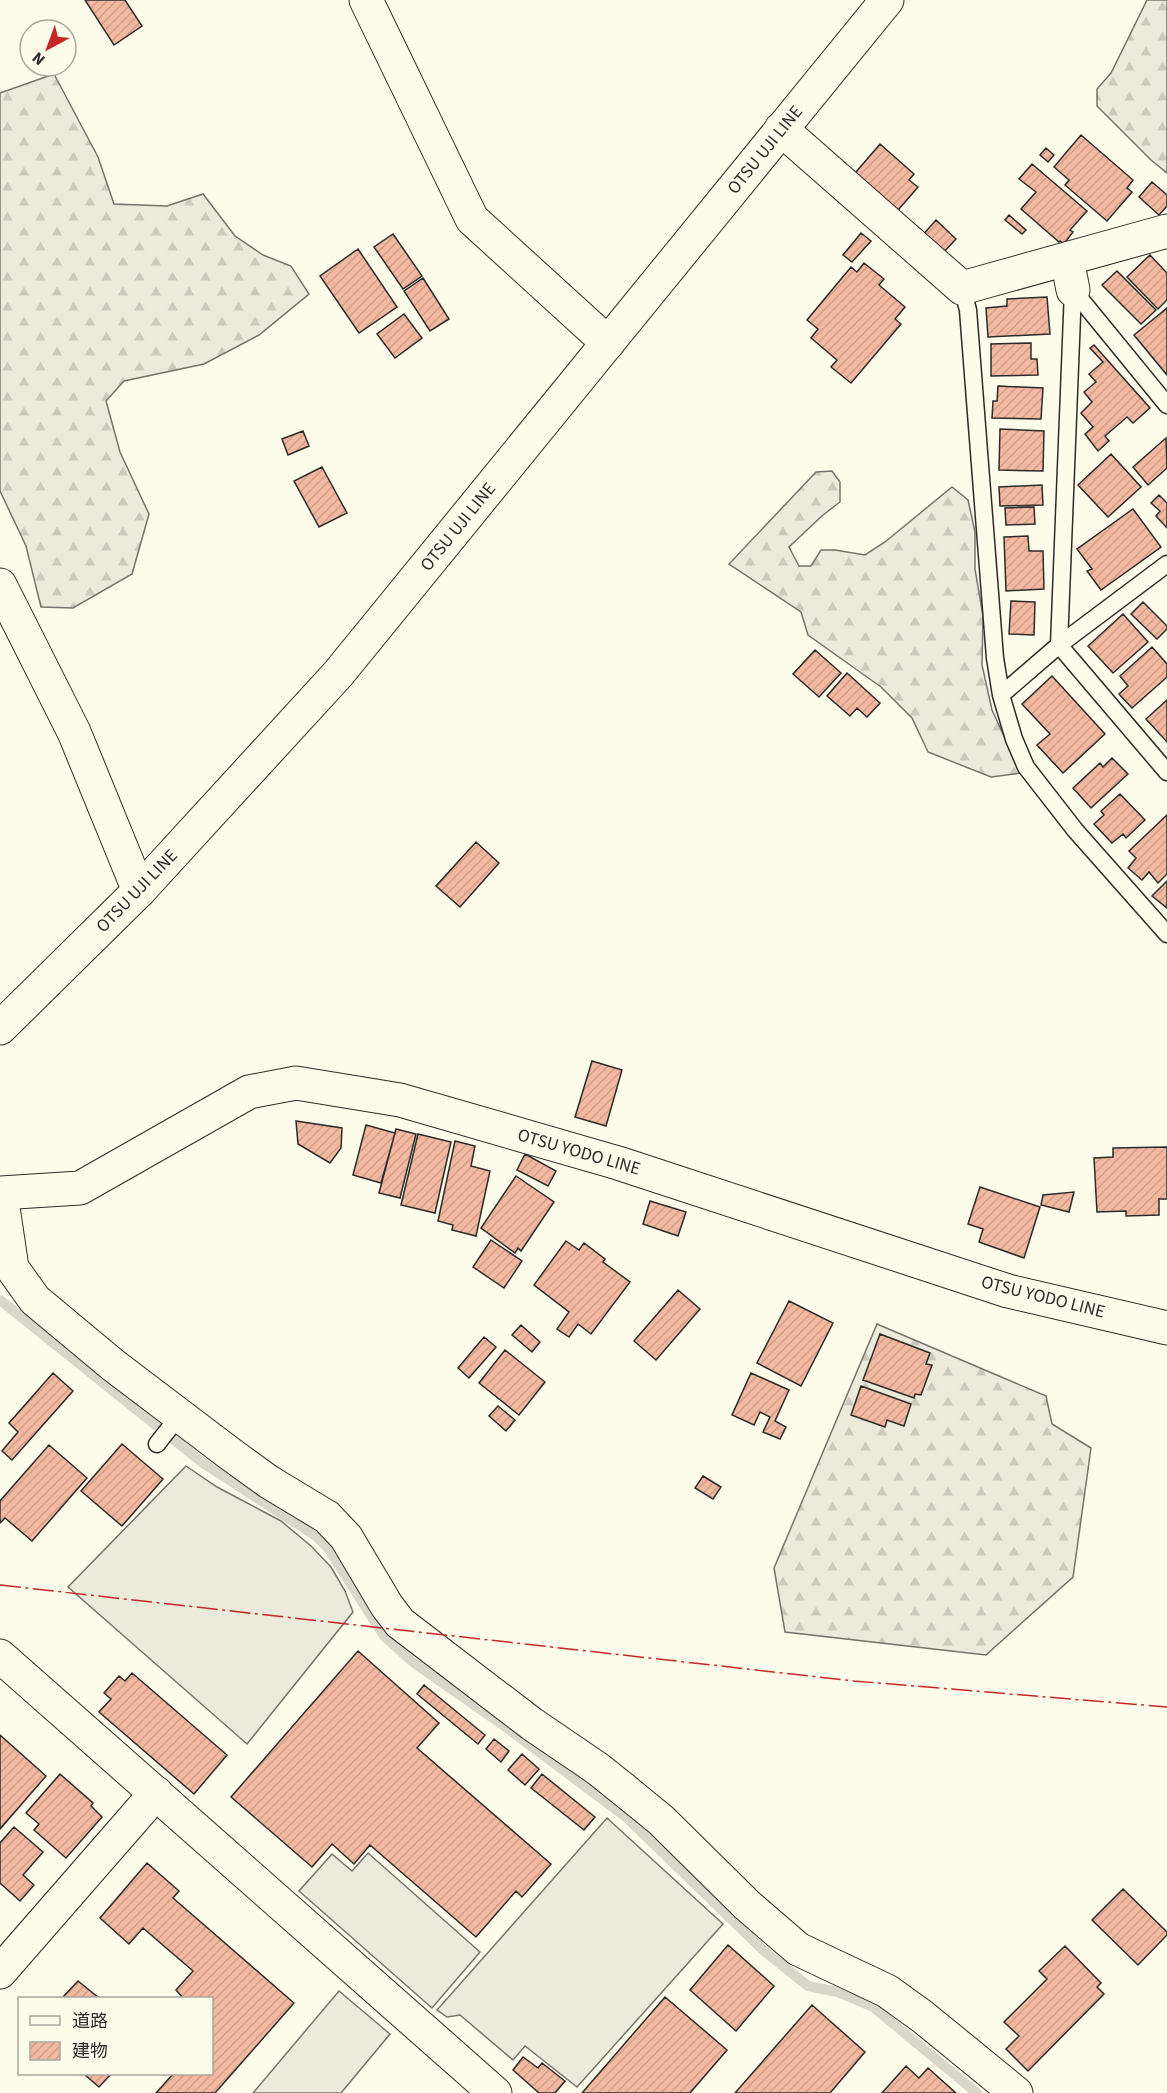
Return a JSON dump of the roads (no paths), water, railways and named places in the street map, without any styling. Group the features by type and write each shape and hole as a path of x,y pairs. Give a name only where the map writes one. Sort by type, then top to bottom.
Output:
{"street":[{"path":"366,0 472,219 608,342"},
{"name":"OTSU UJI LINE","path":"0,1028 140,891 338,674 887,0"},
{"path":"781,129 962,288 1070,275 1167,231"},
{"path":"0,585 74,732 140,891"},
{"name":"OTSU YODO LINE","path":"0,1193 80,1188 249,1092 296,1083 400,1100 618,1162 1008,1291 1167,1328"},
{"path":"0,1193 12,1268 34,1300 176,1420 269,1482 327,1517 346,1537 387,1606 400,1623 532,1724 598,1769 661,1820 747,1905 798,1949 886,1992 923,2018 1016,2093"},
{"path":"0,1656 495,2093"},
{"path":"0,1972 156,1793"}],"lane":[{"path":"1070,275 1167,405"},
{"path":"1070,275 1059,645 1167,772"},
{"path":"962,288 968,310 995,658 1001,695 1014,739 1026,767 1075,830 1167,934"},
{"path":"1001,695 1059,645 1167,564"},
{"path":"157,1444 176,1420"}],"waterway":[{"path":"0,1300 203,1463 316,1536 328,1548 384,1636 414,1663 507,1728 626,1817 764,1951 808,1986 837,1992 873,2007 977,2093"}]}
